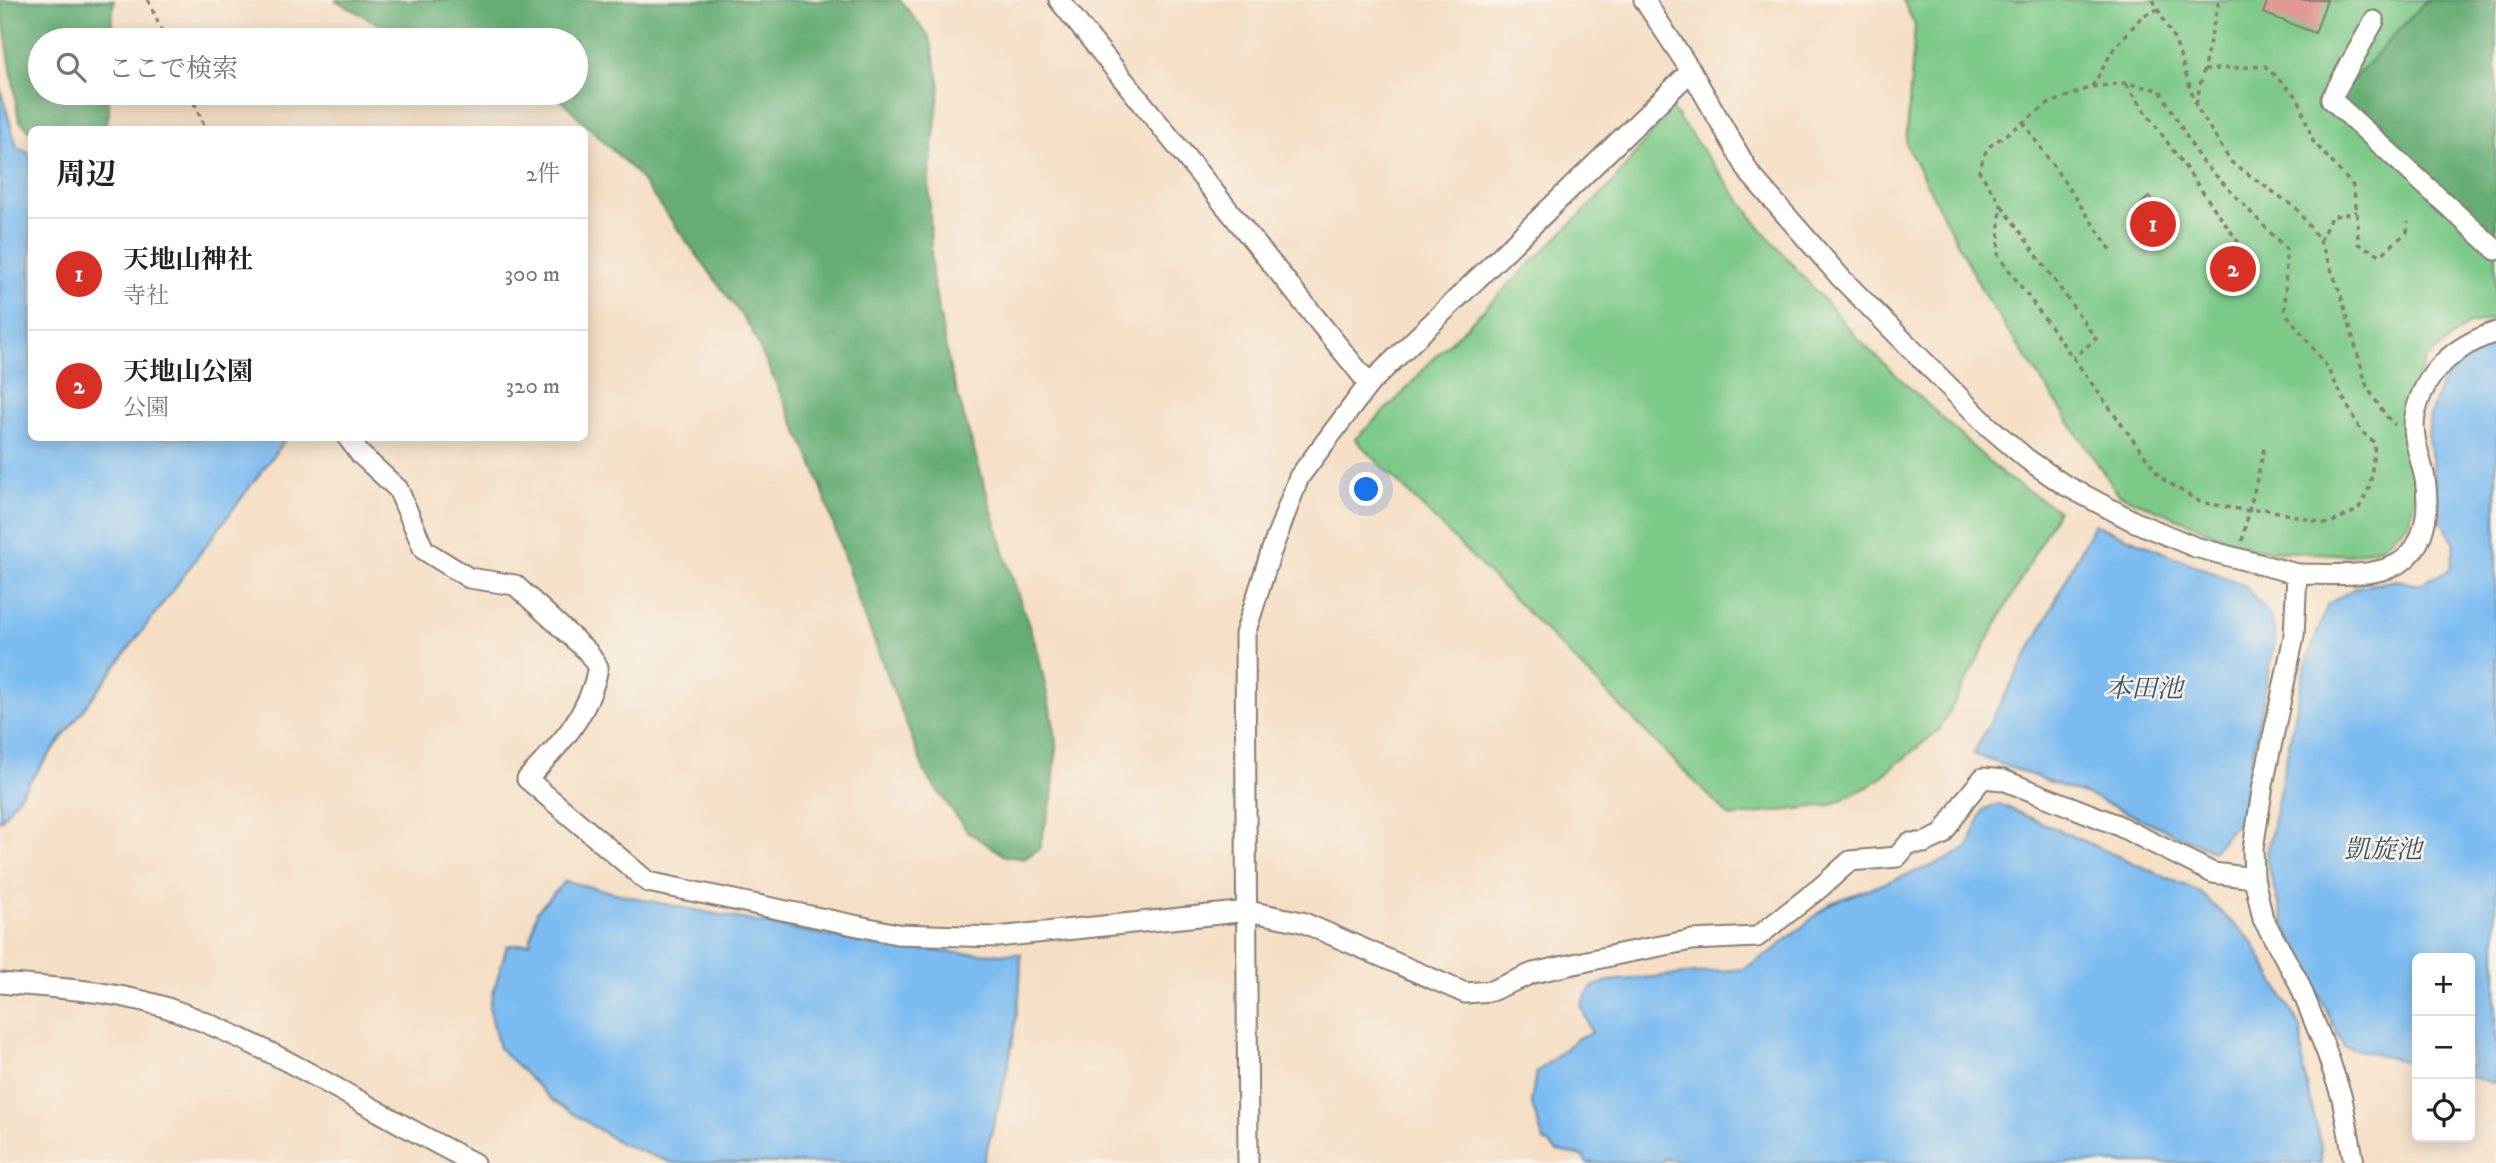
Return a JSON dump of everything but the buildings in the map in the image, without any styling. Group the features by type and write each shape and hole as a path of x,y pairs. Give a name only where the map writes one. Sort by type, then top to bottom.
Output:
{"street":[{"path":"1059,0 1370,384"},
{"path":"1644,0 1691,71 1749,174 1841,278 1987,425 2026,459 2092,501 2195,547 2297,574 2357,574 2385,570 2406,557 2417,547 2425,525 2425,478 2416,445 2415,417 2423,390 2440,366 2458,348 2496,332"},
{"path":"2374,21 2331,99 2496,250"},
{"path":"1248,1163 1245,634 1270,552 1300,477 1370,384 1691,71"},
{"path":"350,441 360,454 398,489 424,550 469,578 515,585 587,651 598,667 591,694 572,730 527,779 648,881 897,934 997,937 1248,912 1302,922 1465,993 1490,991 1533,973 1624,953 1692,940 1757,937 1850,861 1897,857 1909,843 1924,843 1942,835 1983,778 2003,780 2115,824 2213,873 2253,878"},
{"path":"2297,574 2294,636 2261,798 2253,849 2253,878 2263,919 2298,981 2327,1053 2342,1098 2354,1163"},
{"path":"0,982 106,995 177,1011 247,1040 470,1162"}],"path":[{"path":"148,0 161,28"},
{"path":"2153,0 2176,43 2196,106 2231,162 2296,208 2320,241 2340,292 2367,387 2385,415 2416,445"},
{"path":"2196,106 2219,0"},
{"path":"2092,87 2113,50 2142,16 2158,9"},
{"path":"2204,70 2264,65 2298,98 2314,141 2353,186 2358,244 2381,255 2407,232 2409,222"},
{"path":"2125,83 2241,246"},
{"path":"2001,204 1998,255 2073,358 2161,478 2200,502 2249,511 2265,509 2328,524 2358,510 2370,486 2375,443 2361,431 2325,364 2285,312 2286,249 2199,158 2160,90 2125,83 2092,87 2050,103 1987,148 1979,171 2096,339 2073,358"},
{"path":"195,105 204,126"},
{"path":"2023,122 2112,250"},
{"path":"2320,241 2331,217 2357,212"},
{"path":"2237,559 2265,445"}],"green space":[{"path":"0,0 114,0 111,28 28,28 28,105 109,105 109,115 104,126 28,126 28,129 19,120"},
{"path":"335,0 900,0 930,38 940,86 929,178 932,277 950,369 1009,568 1038,652 1057,741 1052,799 1039,849 1024,859 1005,856 968,832 926,775 857,597 816,471 750,327 636,173 566,105 588,105 588,28 415,28 379,24"},
{"path":"1903,0 2427,0 2337,97 2496,240 2496,318 2467,325 2426,359 2404,408 2408,454 2416,489 2410,521 2382,547 2351,555 2254,550 2118,494 1986,298 1906,144 1915,25"},
{"path":"2427,0 2496,0 2496,239 2337,97"},
{"path":"1671,108 1763,231 1860,341 2003,475 2058,510 1940,729 1870,786 1830,805 1730,817 1355,439 1610,186"}],"water":[{"path":"0,88 17,147 28,152 28,441 284,441 0,821"},
{"name":"凱旋池","path":"2496,343 2496,1083 2475,1078 2475,953 2412,953 2412,1063 2344,1047 2285,925 2266,859 2304,670 2328,604 2357,587 2398,580 2417,585 2450,570 2455,543 2441,521 2428,439 2430,415 2441,384 2459,365 2482,348"},
{"name":"本田池","path":"2094,524 2244,585 2268,613 2276,635 2240,819 2213,851 2092,797 1973,754 2038,635"},
{"path":"1999,804 2198,891 2251,940 2301,1028 2303,1068 2321,1146 2321,1163 1692,1163 1664,1159 1662,1163 1587,1163 1582,1156 1557,1151 1544,1141 1531,1102 1536,1073 1578,1038 1592,1033 1581,1005 1592,987 1608,981 1743,969 1774,950 1831,903 1944,861 1968,848 1983,810"},
{"path":"565,881 649,901 875,945 957,953 1021,954 1014,1034 983,1163 672,1163 620,1143 553,1101 499,1048 489,1007 507,946 530,943 537,911"}],"place":[{"name":"天地山神社","path":"2153,224"},
{"name":"天地山公園","path":"2233,269"}]}
